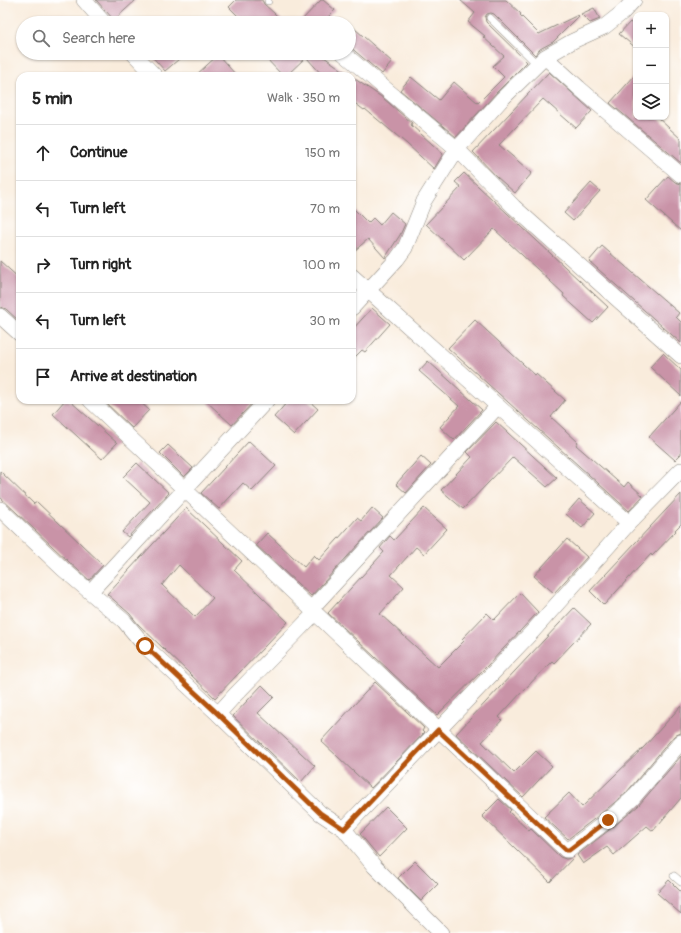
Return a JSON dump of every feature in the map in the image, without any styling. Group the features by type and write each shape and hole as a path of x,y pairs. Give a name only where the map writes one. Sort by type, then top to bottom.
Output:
{"street":[{"path":"84,0 98,16"},
{"path":"356,304 397,259 405,248 424,201 457,149 503,98 541,60 573,41 604,27 623,12 634,0"},
{"path":"140,60 151,72"},
{"path":"351,60 457,149 514,207 681,356"},
{"path":"541,60 579,88 681,175"},
{"path":"356,280 629,522"},
{"path":"0,316 16,330"},
{"path":"94,404 183,490 376,669 438,730 567,851 608,820 632,799 681,742"},
{"path":"91,591 263,404"},
{"path":"218,714 498,406"},
{"path":"344,829 533,631 629,522 681,470"},
{"path":"0,509 64,569 124,621 145,646 218,714 320,813 344,829 374,866 441,933"}],"lane":[{"path":"490,18 541,60"},
{"path":"674,876 681,882"}],"building":[{"path":"96,0 136,0 118,16 110,16"},
{"path":"236,0 262,0 264,4 277,16 238,16 229,7"},
{"path":"321,0 335,10 329,16 306,16"},
{"path":"460,0 506,0 539,34 578,15 579,16 553,42 540,49 535,55 494,14 487,14 485,17 486,22 527,62 456,137 400,90 411,77 439,100 454,82 478,103 504,77 493,66 504,56 483,37 485,36 468,22 475,13"},
{"path":"594,8 600,19 590,23 581,14"},
{"path":"630,22 633,24 633,46 619,34"},
{"path":"356,30 392,62 382,74 356,52"},
{"path":"155,60 178,60 165,71"},
{"path":"213,60 223,60 233,72 199,72"},
{"path":"268,60 303,60 290,72 279,72"},
{"path":"309,60 328,60 345,72 319,72"},
{"path":"549,72 592,111 576,128 543,99 499,145 532,173 515,193 473,152"},
{"path":"633,77 633,120 660,120 681,139 681,163 610,103"},
{"path":"356,80 383,98 412,123 411,125 443,154 434,169 407,144 365,109 364,110 356,104"},
{"path":"464,173 608,307 593,323 494,229 464,260 426,224 461,187 455,182"},
{"path":"668,176 675,182 681,184 681,231 646,200"},
{"path":"591,183 600,191 573,221 564,213"},
{"path":"356,211 368,223 373,218 380,225 391,212 405,224 400,235 385,258 368,239 356,250"},
{"path":"602,246 679,313 676,317 681,322 681,343 589,261"},
{"path":"0,261 16,275 16,318 6,309 0,307"},
{"path":"372,308 390,324 365,352 362,350 356,356 356,326"},
{"path":"475,320 535,375 536,374 565,400 551,417 578,442 576,445 624,487 628,482 643,496 629,511 448,348"},
{"path":"663,353 681,370 681,396 650,367"},
{"path":"428,361 482,410 454,440 440,427 459,406 419,371"},
{"path":"681,401 681,454 675,460 649,437"},
{"path":"62,404 73,404 117,443 102,459 53,414"},
{"path":"107,404 142,404 149,410 132,428"},
{"path":"209,404 251,404 232,425"},
{"path":"285,404 312,404 318,409 294,435 274,417"},
{"path":"496,422 557,478 547,487 513,457 463,509 441,490 472,457 467,452"},
{"path":"249,441 276,466 252,491 243,483 219,509 201,493"},
{"path":"168,445 193,468 184,477 160,453"},
{"path":"421,456 431,465 406,493 396,484"},
{"path":"137,463 169,493 128,537 122,532 150,502 123,477"},
{"path":"0,471 34,504 37,502 103,565 89,580 0,497"},
{"path":"681,494 681,524 604,605 590,591"},
{"path":"579,499 595,513 582,528 566,514"},
{"path":"186,508 242,561 234,570 288,622 215,698 138,624 130,614 107,594","holes":["179,565 213,598 195,617 162,585"]},
{"path":"372,508 383,518 311,596 256,545 267,533 304,567 314,555 319,560 357,518 361,521"},
{"path":"424,508 447,529 424,554 416,547 391,575 404,587 380,614 438,667 464,641 462,639 487,613 494,620 520,593 538,612 487,666 437,715 328,613 384,552 380,548 390,536 394,540"},
{"path":"567,539 587,557 554,593 534,576"},
{"path":"574,608 591,624 554,663 552,661 522,692 499,717 502,720 482,742 514,773 536,751 552,766 523,797 456,734"},
{"path":"375,682 424,728 422,731 424,733 371,788 321,741"},
{"path":"262,685 274,697 258,713 315,766 301,782 233,716"},
{"path":"681,706 681,733 674,736 626,793 602,813 568,839 544,817 569,793 582,807 645,746"},
{"path":"681,756 681,798 653,831 647,826 614,855 607,847 583,864 577,855 638,806"},
{"path":"499,799 511,810 509,812 529,831 531,829 560,857 566,859 574,857 550,882 482,816"},
{"path":"386,807 407,828 379,857 360,834"},
{"path":"415,861 438,884 421,901 398,878"},
{"path":"669,880 681,892 681,914 657,893"}],"route":[{"path":"145,646 218,714 320,813 344,829 438,730 567,851 608,820"}]}
